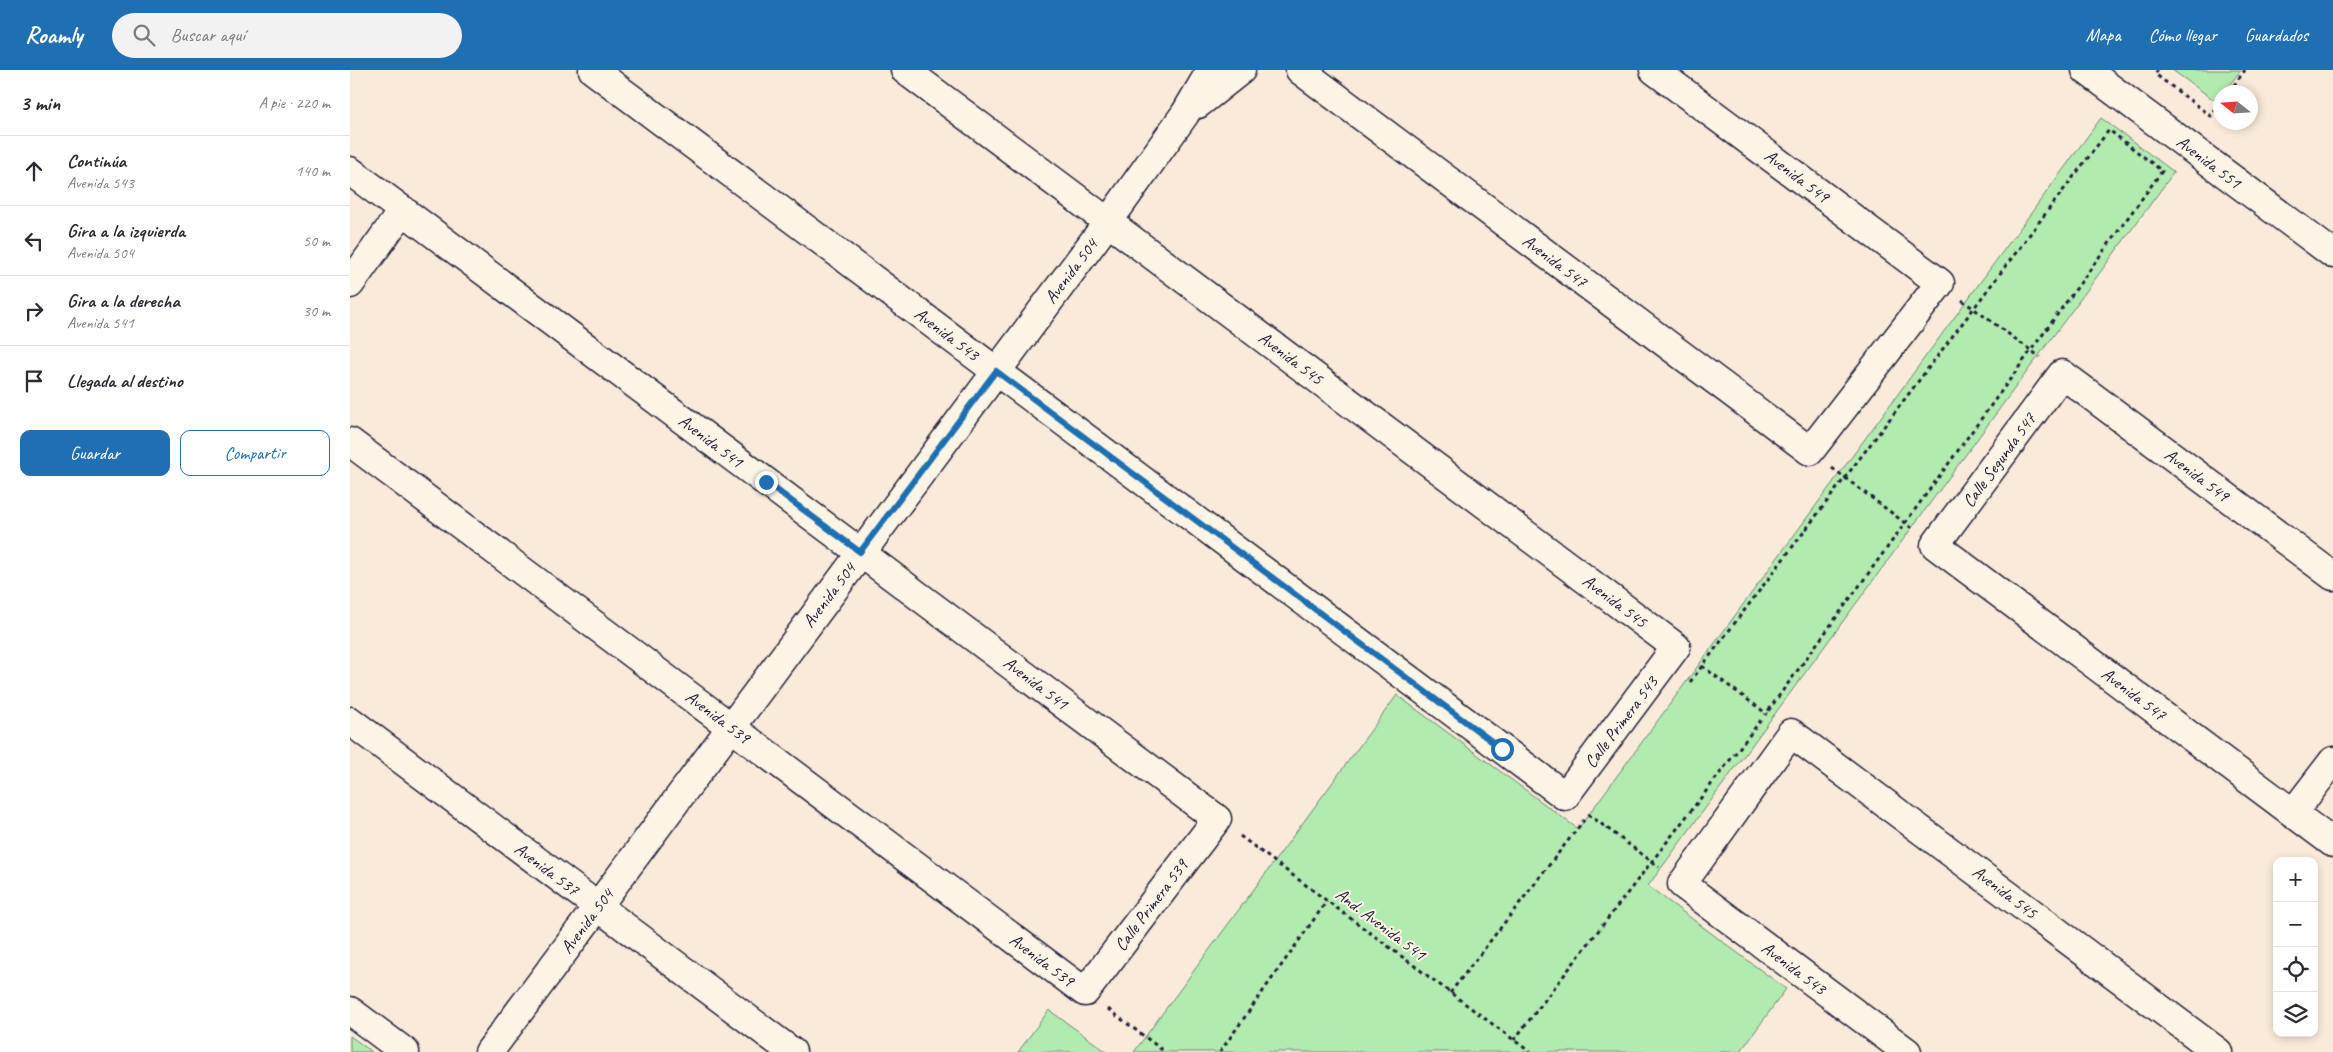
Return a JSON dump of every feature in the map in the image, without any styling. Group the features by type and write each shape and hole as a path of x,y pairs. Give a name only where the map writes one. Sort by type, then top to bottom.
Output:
{"street":[{"name":"Avenida 543","path":"593,70 1565,796"},
{"name":"Avenida 545","path":"905,70 1676,647"},
{"name":"Avenida 504","path":"489,1052 860,552 1108,222 1185,114 1211,70"},
{"name":"Avenida 504","path":"1185,114 1242,70"},
{"name":"Avenida 547","path":"1300,70 1810,451"},
{"name":"Avenida 549","path":"1654,70 1940,283"},
{"name":"Avenida 551","path":"2086,70 2333,254"},
{"name":"Avenida 541","path":"350,171 1217,818"},
{"path":"350,284 403,210"},
{"path":"1810,451 1940,283"},
{"name":"Avenida 549","path":"2062,374 2333,576"},
{"name":"Calle Segunda 547","path":"1935,545 2062,374"},
{"name":"Avenida 539","path":"350,442 1085,992"},
{"name":"Avenida 547","path":"1935,545 2333,843"},
{"name":"Calle Primera 543","path":"1565,796 1676,647"},
{"name":"Avenida 537","path":"350,722 792,1052"},
{"name":"Avenida 545","path":"1791,733 2218,1052"},
{"path":"1682,884 1791,733"},
{"path":"2293,813 2333,761"},
{"name":"Calle Primera 539","path":"1085,992 1217,818"},
{"name":"Avenida 543","path":"1682,884 1907,1052"},
{"path":"350,1011 405,1052"}],"path":[{"path":"2158,70 2155,74 2211,116 2213,113"},
{"path":"2234,85 2245,70"},
{"path":"1514,1040 1766,714 2162,171 2109,130 1684,689"},
{"path":"1940,283 2062,374"},
{"path":"1810,451 1935,545"},
{"path":"1676,647 1791,733"},
{"path":"1565,796 1682,884"},
{"path":"1450,993 1594,806"},
{"name":"And. Avenida 541","path":"1217,818 1530,1052"},
{"path":"1220,1052 1327,901"},
{"path":"1085,992 1165,1052"}],"green space":[{"path":"2172,70 2241,70 2229,85 2213,85 2213,99"},
{"path":"2101,118 2174,172 1648,886 1786,989 1740,1052 1134,1052 1397,695 1578,829"},
{"path":"1049,1010 1107,1052 1018,1052"},
{"path":"350,1036 372,1052 350,1052"}],"route":[{"path":"766,482 860,552 996,371 1502,749"}]}
